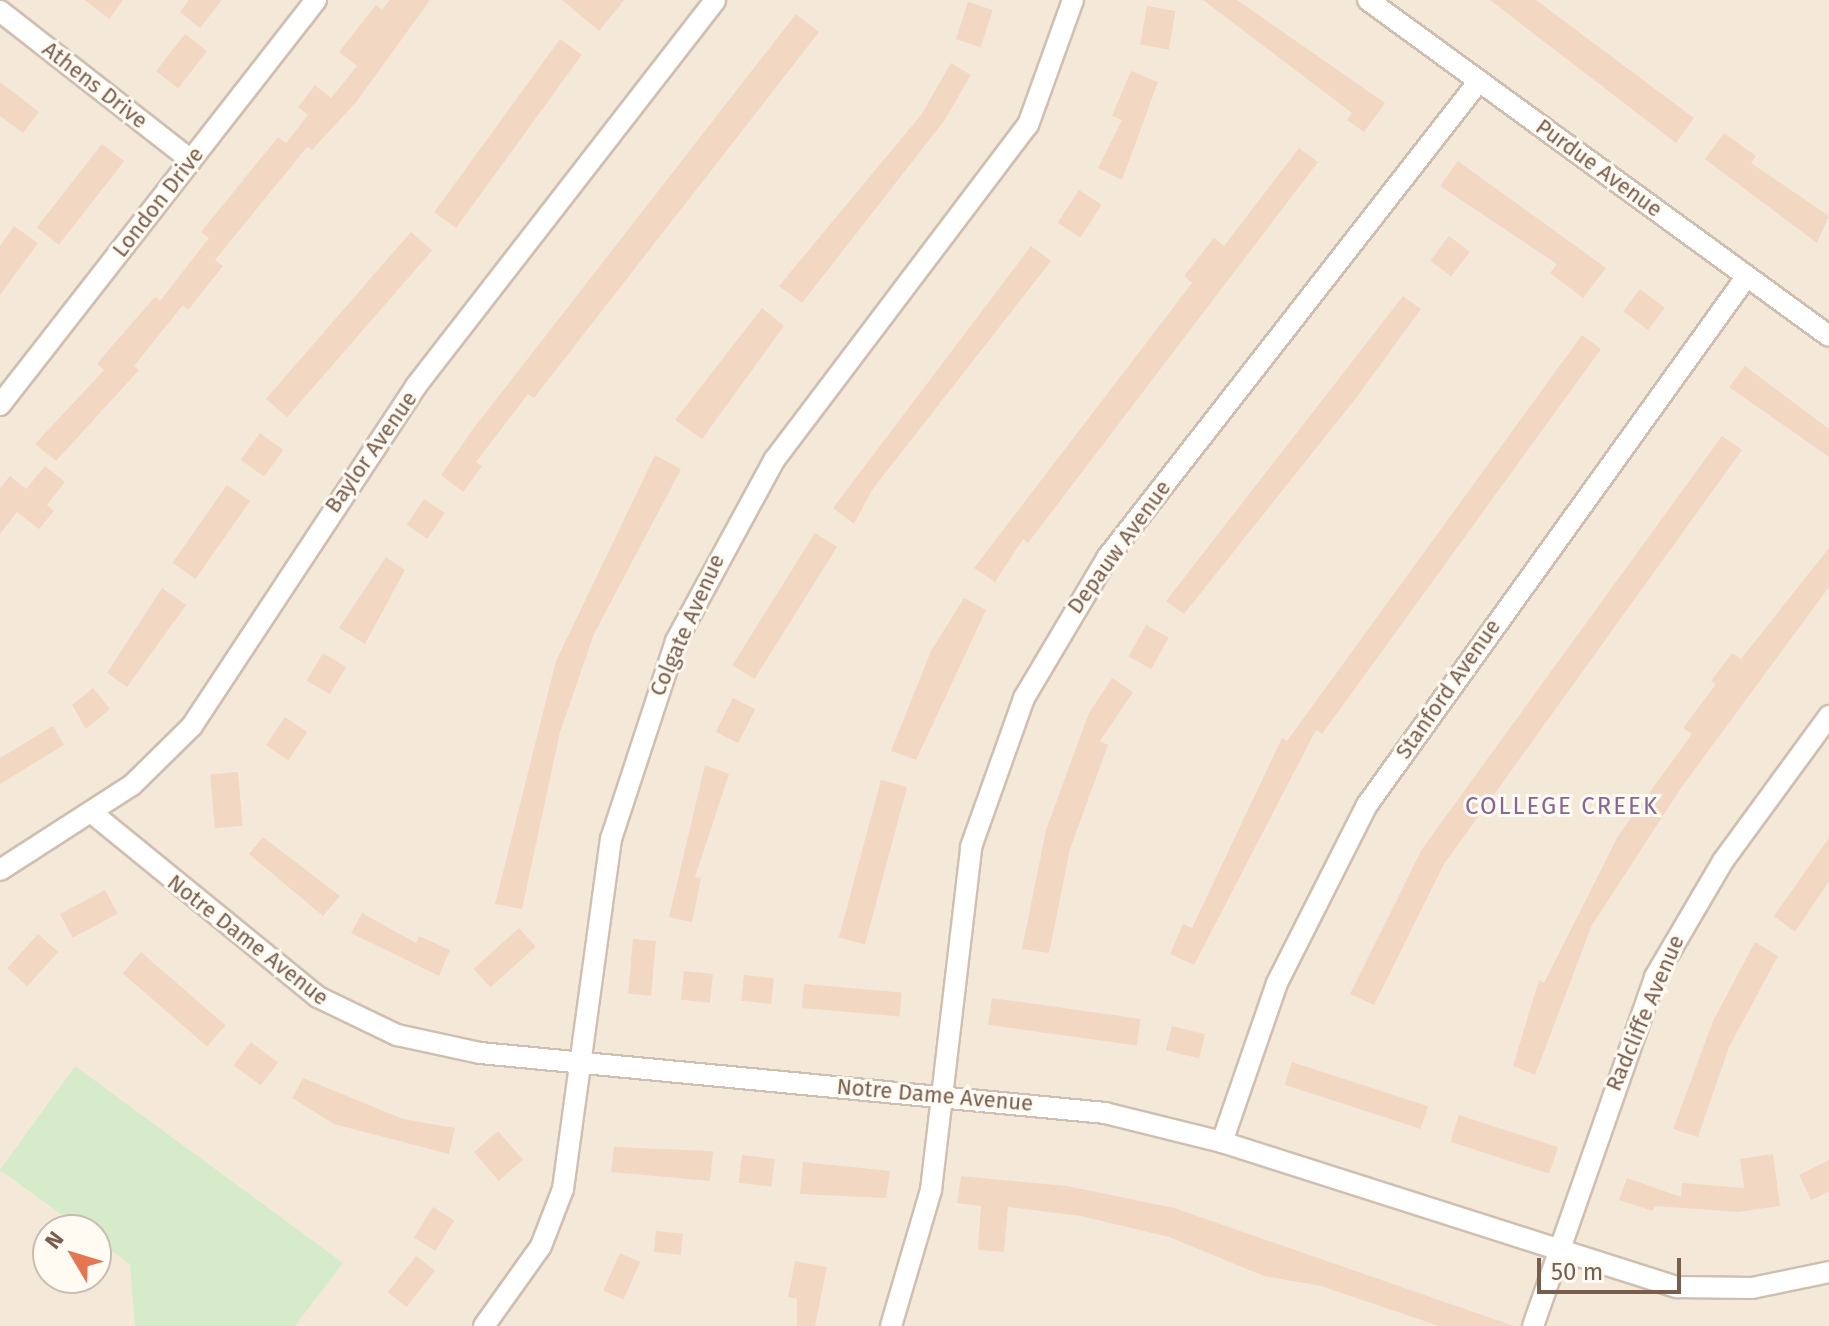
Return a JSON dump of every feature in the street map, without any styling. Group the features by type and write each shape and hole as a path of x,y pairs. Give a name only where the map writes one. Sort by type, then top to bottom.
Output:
{"street":[{"name":"London Drive","path":"2,396 316,0"},
{"name":"Colgate Avenue","path":"484,1326 554,1218 571,1158 611,839 635,749 682,627 775,459 1028,125 1073,0"},
{"name":"Purdue Avenue","path":"1368,0 1829,336"},
{"name":"Baylor Avenue","path":"0,870 132,785 192,726 416,386 707,3"},
{"name":"Athens Drive","path":"0,11 191,160"},
{"name":"Depauw Avenue","path":"891,1326 923,1233 971,847 998,760 1045,655 1107,558 1479,81"},
{"name":"Stanford Avenue","path":"1222,1142 1277,983 1367,805 1747,276"},
{"name":"Radcliffe Avenue","path":"1533,1326 1655,977 1723,861 1829,716"},
{"name":"Notre Dame Avenue","path":"91,812 292,978 350,1015 442,1047 1105,1113 1222,1142 1644,1280 1715,1289 1829,1272"}],"shaded area":[{"path":"0,0 1829,0 1829,1326 0,1326"}],"green space":[{"path":"75,1066 343,1263 295,1326 135,1326 130,1264 112,1251 112,1214 61,1214 0,1170"}],"building":[{"path":"85,0 123,0 109,19"},
{"path":"189,0 222,0 200,28 180,12"},
{"path":"390,0 430,0 357,101 312,150 307,147 215,260 223,266 188,310 183,305 134,366 139,370 56,461 35,444 104,370 97,364 111,347 155,297 160,301 209,238 201,232 278,137 286,143 308,115 298,107 315,85 331,98 357,66 339,52 376,5 382,10"},
{"path":"562,0 624,0 599,31"},
{"path":"1203,0 1237,0 1385,103 1364,132 1347,120 1352,113"},
{"path":"1490,0 1536,0 1694,118 1676,143"},
{"path":"968,2 993,10 981,47 956,39"},
{"path":"1147,6 1176,11 1169,49 1140,44"},
{"path":"796,14 819,32 534,398 528,394 476,462 482,466 463,492 441,475 473,429"},
{"path":"185,34 207,51 178,88 156,71"},
{"path":"560,39 582,55 456,228 434,212"},
{"path":"951,63 971,75 944,121 802,303 779,286 921,115"},
{"path":"1131,71 1158,82 1122,180 1098,168 1122,120 1112,116"},
{"path":"0,82 39,112 23,133 0,116"},
{"path":"1724,133 1756,156 1751,163 1829,216 1817,243 1705,159"},
{"path":"102,144 124,161 59,245 37,228"},
{"path":"1299,148 1318,162 1028,543 1023,539 995,582 974,568 1192,283 1184,276 1214,238 1224,246"},
{"path":"1458,161 1606,268 1583,298 1550,273 1557,264 1440,186"},
{"path":"1079,190 1102,205 1080,237 1058,223"},
{"path":"14,226 38,243 0,295 0,246"},
{"path":"411,232 432,250 287,417 266,399"},
{"path":"1449,236 1470,252 1451,276 1430,261"},
{"path":"1031,246 1051,261 872,490 854,524 833,508"},
{"path":"1640,289 1665,308 1648,330 1623,311"},
{"path":"1403,296 1421,309 1356,398 1184,614 1166,601"},
{"path":"762,308 784,326 702,439 675,420"},
{"path":"1582,335 1601,349 1322,734 1316,730 1194,965 1170,954 1183,924 1192,928 1282,738 1287,741"},
{"path":"1745,366 1829,429 1829,457 1729,387"},
{"path":"260,433 283,450 264,477 241,460"},
{"path":"1722,436 1742,450 1444,864 1374,1005 1350,994 1422,849"},
{"path":"655,455 681,469 594,634 560,732 522,909 495,904 556,661"},
{"path":"45,466 65,482 47,505 54,511 39,529 17,512 0,534 0,488 10,476 26,489"},
{"path":"227,485 250,501 195,579 173,563"},
{"path":"424,499 445,513 427,539 407,525"},
{"path":"815,533 837,547 754,679 732,665"},
{"path":"1829,548 1829,587 1681,788 1592,925 1535,1075 1513,1066 1539,980 1544,983 1618,836 1692,734 1683,728 1716,684 1711,681 1732,653 1741,659"},
{"path":"386,557 405,570 365,644 339,628"},
{"path":"162,588 186,605 127,687 107,673"},
{"path":"964,598 986,610 916,760 891,751 931,651"},
{"path":"1146,625 1169,638 1151,669 1129,656"},
{"path":"323,653 346,667 330,694 307,680"},
{"path":"1112,678 1133,692 1100,741 1108,745 1070,849 1049,953 1022,949 1046,830 1089,713"},
{"path":"93,688 110,709 86,729 72,705"},
{"path":"733,698 755,709 738,743 716,732"},
{"path":"285,717 307,732 288,760 266,745"},
{"path":"53,726 64,745 0,784 0,758"},
{"path":"705,765 729,774 695,877 701,878 692,922 669,917"},
{"path":"238,772 243,826 215,828 210,774"},
{"path":"881,780 907,787 865,944 839,937"},
{"path":"263,837 340,896 323,916 249,854"},
{"path":"1829,838 1829,881 1795,932 1774,916"},
{"path":"105,890 118,914 73,938 60,914"},
{"path":"362,913 416,943 419,936 450,950 439,976 351,933"},
{"path":"519,928 536,947 490,987 474,969"},
{"path":"38,934 58,952 27,986 7,968"},
{"path":"633,939 656,941 651,996 628,994"},
{"path":"1755,942 1778,956 1729,1047 1698,1137 1673,1129 1713,1021"},
{"path":"141,952 226,1025 207,1047 123,973"},
{"path":"684,971 713,974 710,1003 681,1000"},
{"path":"744,975 774,978 771,1004 741,1001"},
{"path":"804,984 902,993 900,1016 802,1008"},
{"path":"992,998 1141,1019 1137,1046 988,1025"},
{"path":"1172,1026 1205,1034 1199,1058 1166,1050"},
{"path":"251,1042 278,1062 261,1086 234,1065"},
{"path":"1292,1062 1428,1106 1421,1129 1285,1085"},
{"path":"303,1078 403,1119 455,1128 449,1154 334,1124 292,1098"},
{"path":"1459,1115 1558,1147 1549,1174 1450,1142"},
{"path":"498,1131 523,1160 499,1181 474,1152"},
{"path":"614,1147 713,1151 710,1181 611,1172"},
{"path":"1773,1154 1780,1206 1738,1212 1655,1206 1653,1211 1619,1200 1627,1178 1681,1197 1682,1183 1744,1188 1740,1159"},
{"path":"742,1155 775,1159 771,1187 739,1183"},
{"path":"1829,1160 1829,1192 1811,1200 1799,1175"},
{"path":"803,1162 890,1171 886,1198 800,1194"},
{"path":"961,1176 1067,1186 1174,1208 1514,1326 1439,1326 1321,1286 1264,1276 1169,1237 1081,1216 1008,1207 1004,1252 978,1250 981,1206 957,1203"},
{"path":"433,1207 454,1220 435,1251 414,1238"},
{"path":"656,1231 683,1234 681,1255 654,1252"},
{"path":"620,1253 640,1262 623,1299 603,1290"},
{"path":"416,1256 435,1271 407,1307 388,1292"},
{"path":"795,1261 827,1267 815,1326 797,1326 797,1299 788,1297"}],"district":[{"name":"COLLEGE CREEK","path":"1562,807"}]}
